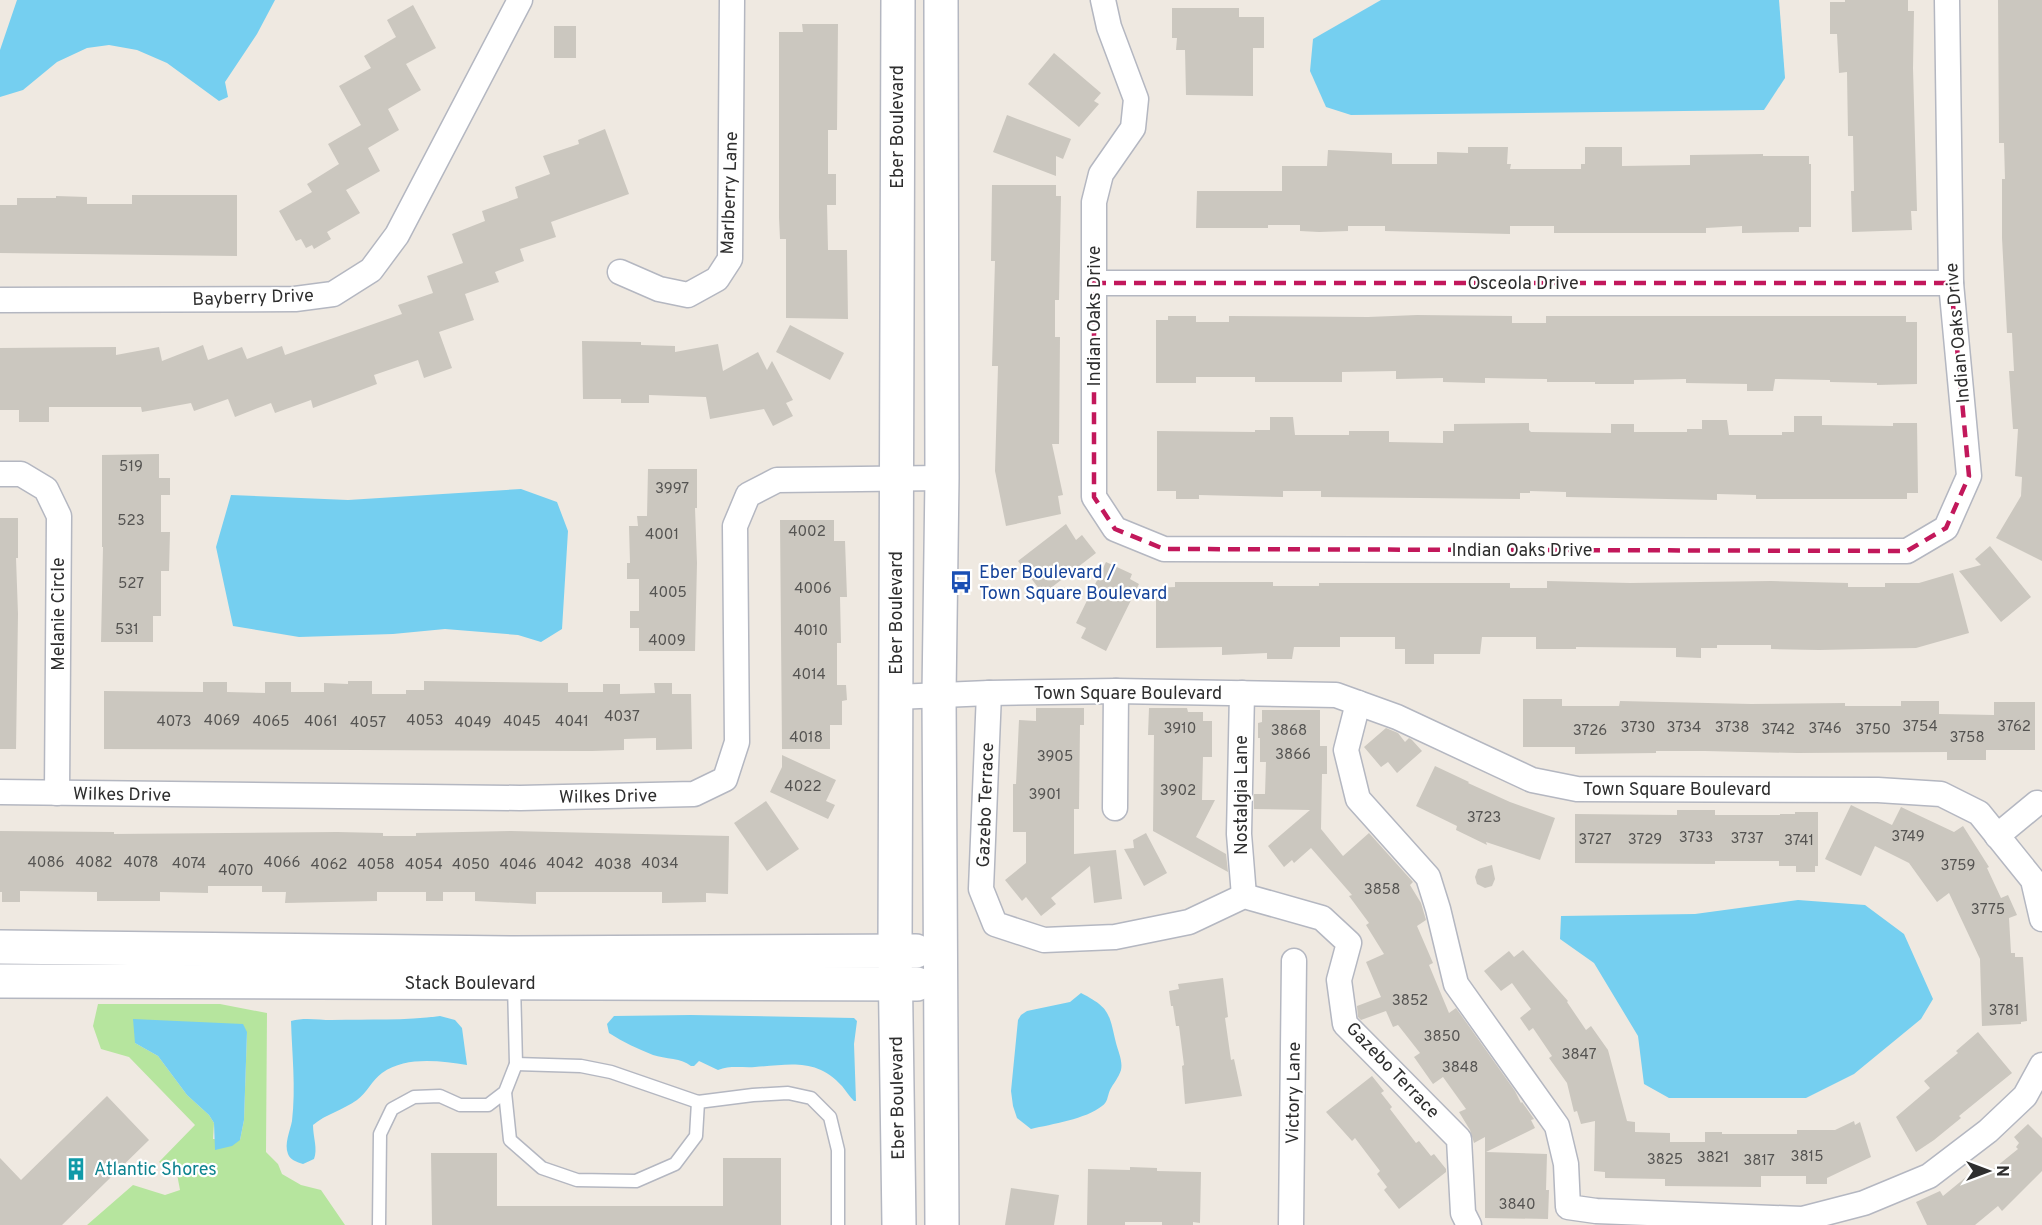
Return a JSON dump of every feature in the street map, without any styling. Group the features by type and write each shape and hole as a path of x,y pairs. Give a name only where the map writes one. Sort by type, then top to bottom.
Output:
{"street":[{"name":"Bayberry Drive","path":"0,300 295,298 333,294 371,270 397,235 520,0"},
{"name":"Marlberry Lane","path":"620,272 658,289 688,295 717,279 729,259 732,0"},
{"name":"Eber Boulevard","path":"898,0 895,984 899,1225"},
{"path":"941,0 942,478 939,695 942,1225"},
{"name":"Indian Oaks Drive","path":"1103,0 1108,27 1136,99 1133,128 1101,174 1094,202 1094,497 1115,529 1164,549 1895,551 1907,551 1946,528 1969,476 1951,283 1947,0"},
{"name":"Osceola Drive","path":"1094,283 1951,283"},
{"name":"Melanie Circle","path":"0,474 21,474 46,489 59,516 57,793"},
{"name":"Wilkes Drive","path":"0,792 520,798 694,794 725,779 737,742 735,526 748,495 777,480 942,478"},
{"path":"1115,808 1116,691"},
{"name":"Town Square Boulevard","path":"896,698 989,693 1116,691 1336,695 1397,717 1532,780 1577,789 1878,790 1941,794 1979,813 2033,880 2042,919"},
{"name":"Gazebo Terrace","path":"989,693 981,889 995,924 1044,940 1115,937 1190,922 1244,896 1322,918 1349,943 1339,980 1345,1024 1460,1139 1463,1212 1469,1225"},
{"name":"Nostalgia Lane","path":"1242,693 1239,834 1244,896"},
{"path":"1358,703 1346,750 1358,799 1428,877 1456,984 1557,1126 1566,1164 1564,1216 1596,1211 1802,1219 1864,1203 1929,1176 1988,1131 2025,1096 2042,1065"},
{"path":"1997,836 2037,803"},
{"name":"Stack Boulevard","path":"0,947 940,984"},
{"name":"Stack Boulevard","path":"0,981 514,968 895,951 940,952"},
{"name":"Victory Lane","path":"1292,1225 1294,961"}],"lane":[{"path":"514,968 516,1064 505,1092 510,1140 542,1168 577,1180 636,1181 675,1164 696,1136 698,1102"},
{"path":"516,1064 581,1066 611,1072 698,1102 788,1093 811,1098 830,1117 838,1150 838,1225"},
{"path":"379,1225 380,1134 392,1109 414,1097 440,1096 460,1105 488,1106 505,1092"}],"highlighted area":[{"path":"1094,283 1951,283 1969,476 1946,528 1907,551 1164,549 1115,529 1094,497"}],"green space":[{"path":"98,1004 220,1004 267,1013 266,1152 278,1164 282,1174 301,1185 321,1190 345,1225 87,1225 133,1185 165,1195 180,1190 177,1174 159,1162 195,1125 129,1057 101,1049 93,1026","holes":["247,1032 244,1120 240,1140 213,1139 214,1123 209,1115 187,1095 158,1056 135,1043"]}],"water":[{"path":"17,0 275,0 257,34 225,82 228,97 219,101 167,63 137,50 109,45 87,48 57,62 23,90 0,97 0,50"},
{"path":"1381,0 1779,0 1785,78 1764,110 1351,115 1326,107 1310,71 1313,39"},
{"path":"521,489 557,502 568,531 562,629 541,642 518,635 445,629 393,634 299,637 233,626 216,547 231,495 348,500"},
{"path":"1798,900 1865,905 1904,934 1933,999 1921,1019 1854,1074 1806,1098 1669,1098 1644,1084 1638,1036 1594,963 1560,939 1561,916 1695,914"},
{"path":"1081,993 1098,1003 1107,1012 1121,1060 1120,1073 1105,1103 1095,1111 1068,1121 1031,1129 1017,1118 1011,1091 1018,1020 1027,1011 1070,1002"},
{"path":"440,1016 455,1020 462,1028 467,1065 423,1061 391,1068 378,1076 357,1100 313,1125 314,1159 303,1164 290,1158 287,1146 294,1096 291,1021"},
{"path":"614,1016 854,1018 857,1021 854,1044 856,1101 832,1077 812,1067 790,1064 732,1067 718,1070 699,1061 691,1066 678,1060 653,1055 631,1045 609,1033 607,1024"},
{"path":"133,1019 243,1024 247,1032 244,1120 240,1140 232,1146 215,1150 214,1123 209,1115 187,1095 158,1056 135,1043"}],"building":[{"path":"1845,0 1908,0 1908,11 1914,11 1913,68 1917,211 1911,211 1912,230 1852,232 1853,136 1848,136 1847,72 1839,73 1837,34 1830,34 1830,2 1845,2"},
{"path":"1998,0 2042,0 2042,561 1996,538 2021,496 2022,477 2015,476 2018,429 2013,429 2009,371 2014,371 2012,333 2007,333 2002,238 2002,179 2005,179 2004,143 1999,143"},
{"path":"413,5 436,48 406,64 421,90 388,109 399,130 368,148 380,171 346,190 360,213 327,232 331,239 314,249 312,245 306,248 301,239 296,241 279,211 312,192 307,184 339,164 328,144 361,125 339,86 371,68 364,56 396,37 387,20"},
{"path":"1172,8 1239,8 1239,17 1264,17 1264,48 1253,48 1253,96 1186,95 1185,50 1176,50 1177,38 1172,38"},
{"path":"802,24 838,24 837,130 828,130 828,174 836,174 836,205 827,205 828,250 847,250 848,319 786,318 786,239 780,239 779,218 779,32 803,32"},
{"path":"554,26 576,26 576,58 554,58"},
{"path":"1054,53 1101,93 1094,101 1099,104 1079,127 1028,84"},
{"path":"1007,115 1071,139 1063,159 1056,156 1056,176 993,152"},
{"path":"605,129 629,194 551,222 556,237 520,249 524,261 495,272 499,282 465,294 474,320 439,332 452,368 424,378 418,360 374,375 377,384 313,408 311,400 275,413 271,403 235,417 228,399 194,411 191,403 142,412 141,407 49,407 49,422 19,422 19,410 0,410 0,348 116,347 116,355 159,347 162,361 203,345 208,360 242,347 247,359 282,346 285,355 402,314 398,305 433,293 427,276 463,263 452,234 485,221 482,211 518,198 515,187 550,174 543,156 579,144 578,140"},
{"path":"1468,147 1508,147 1507,164 1511,164 1510,169 1581,169 1581,164 1585,164 1585,147 1622,147 1622,166 1690,165 1690,155 1809,156 1811,227 1799,227 1799,232 1742,233 1742,226 1706,228 1706,233 1554,233 1554,226 1510,226 1510,234 1385,231 1385,226 1348,226 1348,231 1319,232 1300,231 1300,225 1268,225 1268,228 1196,228 1197,191 1282,191 1282,166 1327,166 1328,150 1392,153 1392,164 1437,164 1437,152 1468,153"},
{"path":"992,185 1056,185 1056,196 1061,196 1059,300 1055,300 1055,337 1060,337 1059,444 1052,444 1063,495 1058,496 1061,514 1006,526 995,471 998,366 992,366 995,261 991,261"},
{"path":"132,195 237,195 237,256 0,253 0,205 17,205 17,198 56,198 56,196 87,197 87,204 132,204"},
{"path":"1168,316 1196,316 1196,322 1229,322 1229,316 1512,316 1512,323 1546,323 1546,316 1906,316 1906,322 1917,322 1917,384 1877,385 1877,383 1830,382 1830,380 1775,379 1773,391 1747,391 1747,384 1686,383 1686,379 1634,380 1634,384 1485,378 1485,383 1443,382 1443,378 1396,379 1396,371 1342,372 1342,382 1255,382 1255,377 1196,377 1196,383 1156,383 1156,320 1168,320"},
{"path":"790,325 844,353 830,380 776,352"},
{"path":"582,341 641,342 641,345 675,346 675,352 718,344 723,371 758,352 767,370 772,361 793,400 786,403 793,416 773,426 764,409 710,419 706,397 649,395 649,403 621,403 621,399 583,399"},
{"path":"1794,416 1822,416 1822,425 1893,426 1893,423 1917,423 1918,493 1907,493 1907,499 1756,499 1756,495 1717,494 1717,500 1566,497 1566,492 1530,491 1530,493 1520,493 1520,499 1321,497 1321,491 1283,491 1283,497 1199,495 1199,499 1176,499 1176,491 1157,491 1157,431 1255,432 1255,430 1270,430 1270,417 1293,417 1295,435 1349,435 1349,431 1389,431 1389,442 1443,443 1443,431 1454,431 1454,424 1529,423 1531,432 1611,433 1611,424 1634,424 1634,432 1687,432 1687,429 1702,429 1702,420 1727,420 1729,435 1782,435 1782,432 1794,432"},
{"path":"159,454 159,478 170,478 170,495 161,495 161,532 170,532 169,571 161,571 161,616 153,616 153,642 101,642 102,455"},
{"path":"648,469 697,469 695,651 639,651 639,628 630,628 630,611 639,611 639,579 627,579 627,563 630,563 629,526 638,526 637,516 647,516"},
{"path":"0,518 18,518 16,749 0,749"},
{"path":"780,520 834,520 834,541 845,541 847,597 840,597 841,643 837,643 837,685 846,685 847,700 842,701 842,725 830,725 830,749 782,749"},
{"path":"1066,524 1076,540 1082,535 1096,553 1043,594 1018,561"},
{"path":"1990,546 2031,597 2001,622 1959,571 1981,565 1975,559"},
{"path":"1106,562 1132,574 1130,579 1139,584 1106,651 1081,638 1086,628 1076,623"},
{"path":"1953,573 1969,633 1916,648 1819,650 1771,649 1771,645 1717,645 1717,648 1701,648 1701,658 1676,657 1676,648 1536,649 1536,637 1482,637 1480,654 1434,654 1434,664 1405,664 1405,649 1395,649 1395,637 1340,637 1340,647 1294,647 1292,659 1267,659 1267,653 1222,655 1222,647 1156,648 1156,588 1175,587 1175,582 1273,582 1273,586 1319,586 1319,583 1510,583 1510,588 1547,588 1547,581 1630,583 1771,581 1848,583 1848,587 1885,587 1885,583 1919,583"},
{"path":"348,681 372,681 372,694 406,694 406,690 424,690 424,681 568,683 568,692 603,692 603,684 620,684 620,694 655,693 654,683 672,683 672,694 691,694 692,749 656,750 656,738 624,739 624,750 592,751 104,749 104,691 203,692 203,682 227,682 227,692 265,693 265,682 291,682 291,692 324,692 324,683 348,684"},
{"path":"1523,699 1562,699 1562,706 1619,706 1620,701 1751,704 1845,703 1845,706 1901,706 1901,701 1939,701 1939,714 1994,715 1994,702 2035,702 2035,750 1986,750 1986,760 1947,760 1947,752 1656,751 1656,753 1575,754 1575,747 1523,747"},
{"path":"1036,708 1084,708 1084,725 1080,725 1079,809 1074,809 1074,854 1116,850 1122,899 1094,903 1090,866 1051,898 1056,904 1041,916 1026,897 1022,901 1005,880 1026,863 1026,832 1013,832 1013,784 1016,784 1019,720 1036,721"},
{"path":"1149,708 1187,708 1188,712 1203,712 1203,721 1212,721 1212,757 1203,757 1202,800 1215,800 1196,837 1226,854 1228,872 1153,831 1154,735 1148,735"},
{"path":"1262,710 1320,710 1320,746 1327,746 1327,774 1322,774 1321,829 1343,856 1369,833 1413,882 1410,885 1421,903 1426,920 1417,926 1433,963 1429,965 1449,1013 1456,1008 1534,1119 1531,1120 1535,1128 1486,1152 1547,1154 1548,1219 1485,1218 1485,1137 1474,1143 1470,1130 1459,1112 1466,1109 1443,1077 1433,1084 1414,1057 1420,1053 1398,1025 1393,1027 1386,1011 1361,1020 1358,1017 1357,1006 1381,997 1366,962 1384,954 1366,925 1369,923 1349,896 1352,895 1311,848 1294,863 1292,860 1284,867 1268,846 1310,810 1254,809 1254,794 1265,794 1266,762 1260,762 1260,738 1258,738 1258,723 1262,722"},
{"path":"1386,728 1398,733 1405,742 1409,738 1422,751 1397,773 1388,762 1381,767 1364,747"},
{"path":"782,755 836,780 826,801 835,805 828,819 770,792 782,767"},
{"path":"1435,766 1510,802 1555,818 1540,860 1486,842 1487,845 1456,830 1457,826 1416,806"},
{"path":"766,801 799,849 767,871 734,823"},
{"path":"1851,805 1892,825 1901,807 1954,832 1963,826 1989,867 1987,868 2001,898 2008,895 2017,915 2009,918 2011,953 2015,953 2015,957 2023,957 2027,1021 2021,1024 1982,1026 1980,959 1949,893 1937,902 1909,863 1875,846 1861,876 1825,859"},
{"path":"1677,810 1715,810 1715,815 1780,815 1795,814 1795,812 1818,812 1818,866 1815,866 1815,872 1796,872 1796,866 1779,866 1779,861 1715,861 1715,864 1575,863 1575,814 1677,815"},
{"path":"0,831 114,832 114,834 337,832 416,836 416,833 511,831 729,836 728,894 706,893 706,902 662,903 662,892 536,892 536,904 475,901 475,892 443,892 443,901 426,901 426,892 377,892 377,901 285,903 286,892 262,892 262,886 208,886 208,893 160,892 160,901 97,901 97,892 20,891 20,902 2,902"},
{"path":"1146,833 1167,873 1144,886 1124,849 1134,848 1133,840"},
{"path":"1492,865 1495,879 1492,886 1485,888 1477,884 1475,877 1478,869"},
{"path":"1523,950 1568,1001 1586,1030 1591,1026 1608,1050 1627,1121 1635,1122 1635,1132 1670,1133 1670,1142 1705,1142 1705,1132 1797,1134 1797,1130 1835,1130 1854,1121 1855,1125 1860,1122 1871,1157 1827,1178 1827,1184 1806,1184 1806,1176 1761,1176 1761,1187 1665,1186 1665,1179 1605,1178 1605,1172 1594,1171 1595,1121 1581,1124 1577,1111 1574,1112 1567,1083 1549,1058 1552,1056 1533,1028 1529,1031 1520,1018 1531,1009 1512,983 1501,991 1484,971 1509,951 1514,957"},
{"path":"1223,978 1228,1017 1225,1018 1231,1060 1234,1059 1242,1096 1185,1104 1182,1066 1184,1065 1179,1026 1176,1026 1169,991 1179,989 1178,984"},
{"path":"1978,1032 2012,1073 1959,1116 1961,1118 1916,1152 1896,1117 1930,1088 1924,1081 1958,1053 1956,1051"},
{"path":"1372,1076 1384,1091 1381,1093 1392,1107 1390,1109 1416,1143 1419,1141 1431,1156 1434,1154 1446,1169 1446,1172 1399,1209 1384,1190 1387,1187 1377,1174 1380,1171 1355,1138 1352,1141 1326,1112"},
{"name":"Atlantic Shores","path":"107,1096 149,1140 62,1225 0,1225 0,1158 21,1180"},
{"path":"2028,1124 2042,1138 2042,1171 2002,1211 1998,1206 1975,1225 1927,1225 1916,1202 1940,1191 1943,1196 1976,1169 1980,1174 1984,1171 1987,1174 2018,1149 2016,1147 2019,1143 2014,1137"},
{"path":"431,1153 497,1153 497,1206 723,1206 723,1158 781,1158 781,1225 432,1225"},
{"path":"1130,1167 1157,1168 1157,1171 1201,1172 1200,1223 1162,1225 1162,1222 1125,1222 1125,1225 1087,1225 1088,1169 1130,1170"},
{"path":"1011,1188 1059,1195 1054,1225 1005,1225"}],"place":[{"name":"Eber Boulevard / Town Square Boulevard","path":"961,582"},
{"name":"Atlantic Shores","path":"76,1169"}]}
